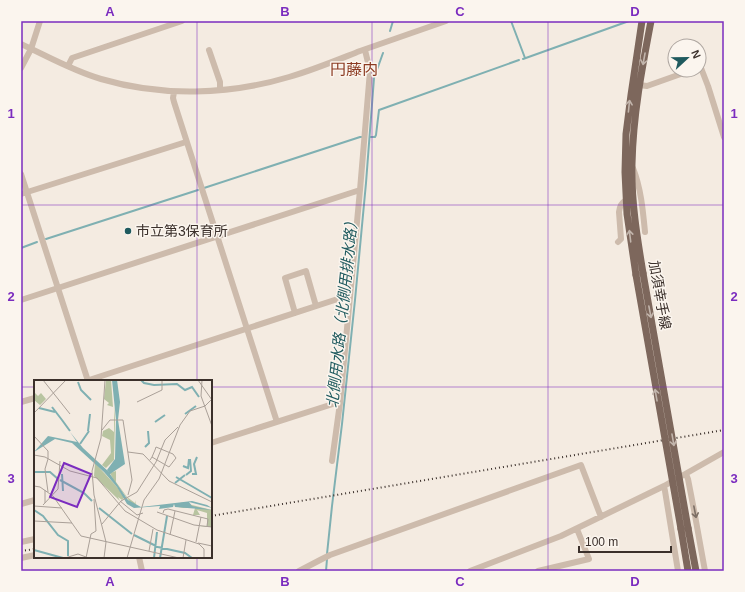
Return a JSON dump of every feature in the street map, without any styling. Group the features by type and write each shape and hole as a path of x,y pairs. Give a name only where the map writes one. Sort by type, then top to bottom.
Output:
{"main road":[{"name":"加須幸手線","path":"642,21 626,134 625,172 627,214 684,529 688,571"},
{"name":"加須幸手線","path":"639,274 632,188 632,164 639,85 651,21"},
{"name":"加須幸手線","path":"684,529 696,571"}],"street":[{"path":"21,68 31,49 40,21"},
{"path":"68,66 72,58 182,21"},
{"path":"21,44 68,66 101,79 149,89 174,92 199,92 247,87 289,77 446,21"},
{"path":"209,50 220,82 220,90"},
{"path":"332,462 340,403 370,71 364,50"},
{"path":"639,85 647,86 670,78"},
{"path":"705,78 724,137"},
{"path":"174,92 173,98 186,142 277,422"},
{"path":"24,193 186,142"},
{"path":"632,164 640,196 645,232"},
{"path":"21,174 24,193 58,288 87,380"},
{"path":"21,300 360,190"},
{"path":"618,242 621,239 619,212 621,205 626,200"},
{"path":"295,313 285,278 306,271 316,306"},
{"path":"90,380 350,295"},
{"path":"21,402 34,398"},
{"path":"212,443 340,403"},
{"path":"470,571 577,529 664,486 724,452"},
{"path":"299,571 327,556 581,464 600,517"},
{"path":"686,474 705,571"},
{"path":"664,486 678,571"},
{"path":"21,504 34,500"},
{"path":"538,571 589,559 577,529"},
{"path":"21,542 34,539"},
{"path":"21,558 34,556"},
{"path":"139,558 142,571"}],"waterway":[{"name":"北側用水路（北側用排水路）","path":"390,31 393,21"},
{"path":"511,21 525,58"},
{"path":"523,59 629,21"},
{"name":"北側用水路（北側用排水路）","path":"327,554 355,300 374,78 383,53"},
{"path":"370,137 375,137 376,135 379,110 519,60"},
{"path":"204,188 363,137"},
{"path":"46,239 198,190"},
{"path":"21,248 37,242"},
{"name":"北側用水路（北側用排水路）","path":"326,571 327,559"}],"railway":[{"path":"212,516 724,430"},
{"path":"21,551 34,549"}],"place":[{"name":"市立第3保育所","path":"128,231"}],"district":[{"name":"円藤内","path":"354,69"}]}
